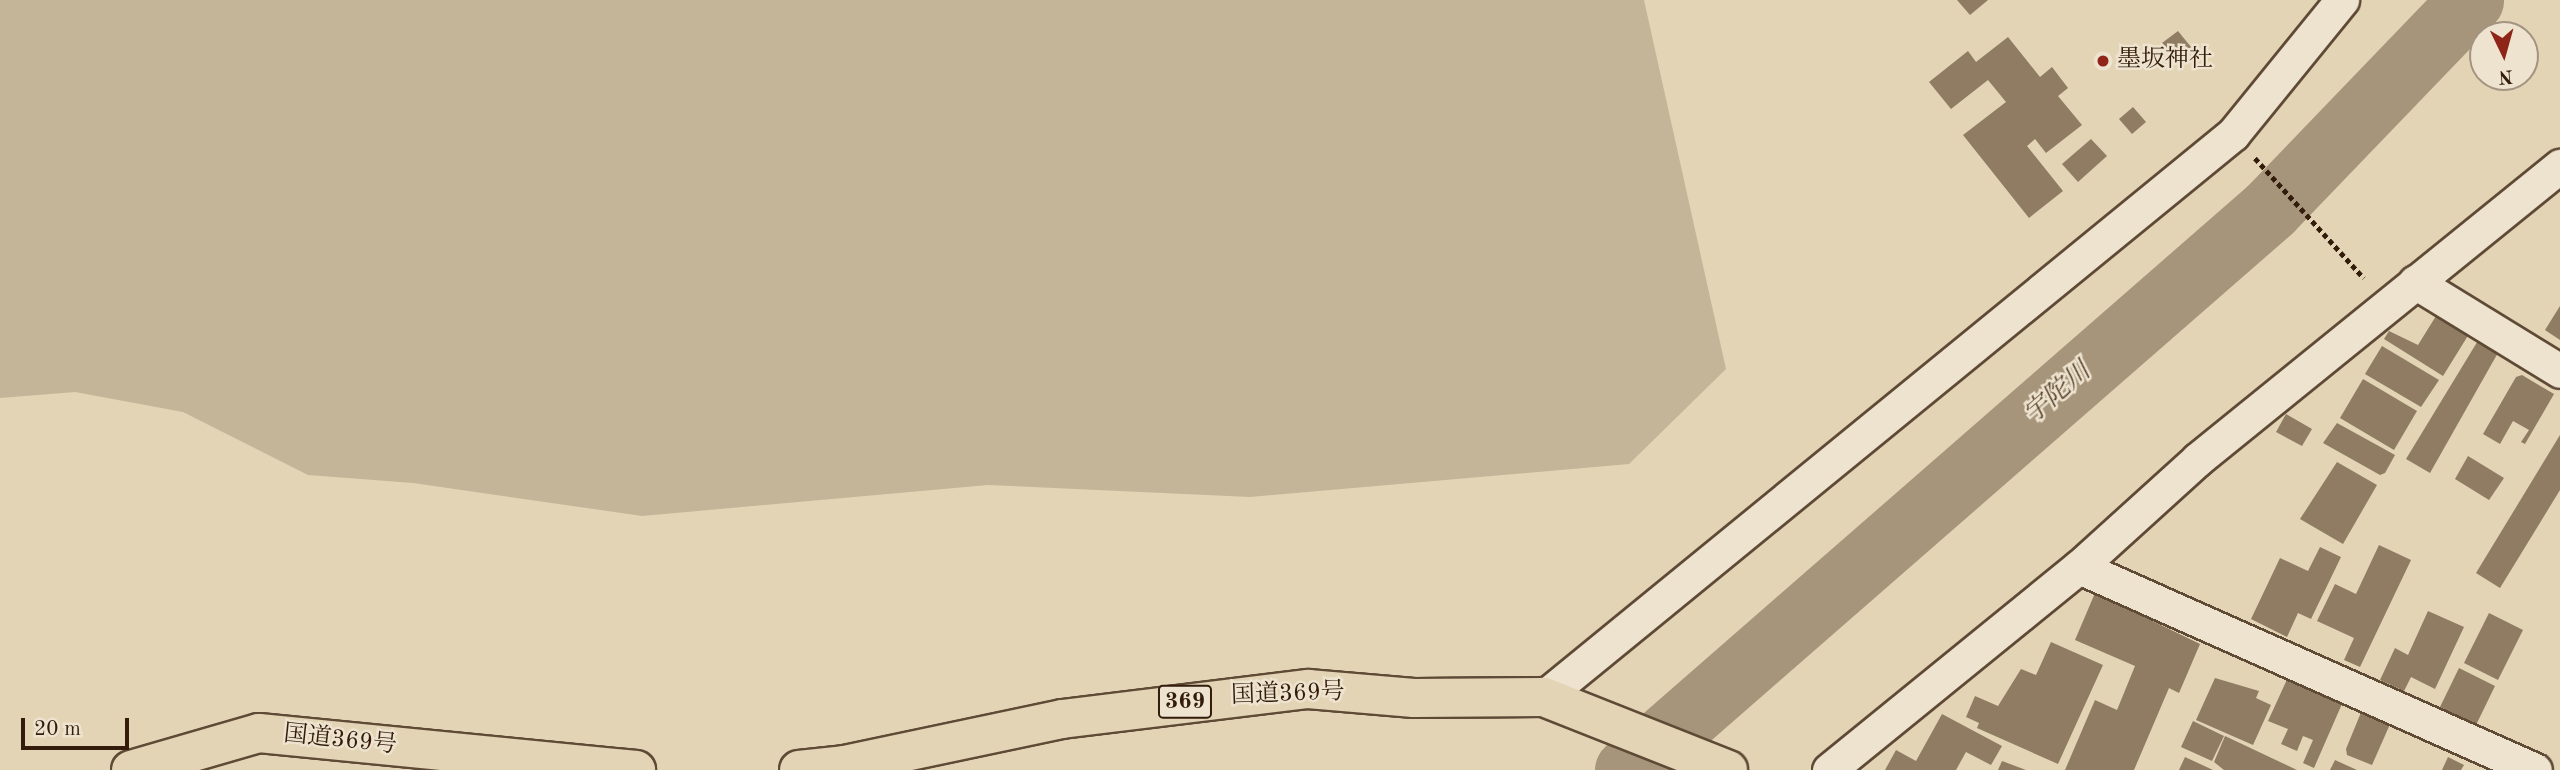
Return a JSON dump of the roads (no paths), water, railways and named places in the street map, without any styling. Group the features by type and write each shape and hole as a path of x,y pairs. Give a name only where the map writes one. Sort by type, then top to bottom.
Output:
{"highway":[{"name":"国道369号","path":"799,770 844,765 1062,719 1235,695 1308,690 1414,698 1559,702 1728,770"},
{"name":"国道369号","path":"131,770 259,733 636,770"}],"street":[{"path":"1559,702 2233,134 2342,0"},
{"path":"1829,770 2079,567 2198,458 2560,166"},
{"path":"2415,282 2560,371"},
{"path":"2079,567 2536,770"}],"waterway":[{"name":"宇陀川","path":"1627,770 2270,209 2471,0"}],"place":[{"name":"墨坂神社","path":"2103,61"}]}
